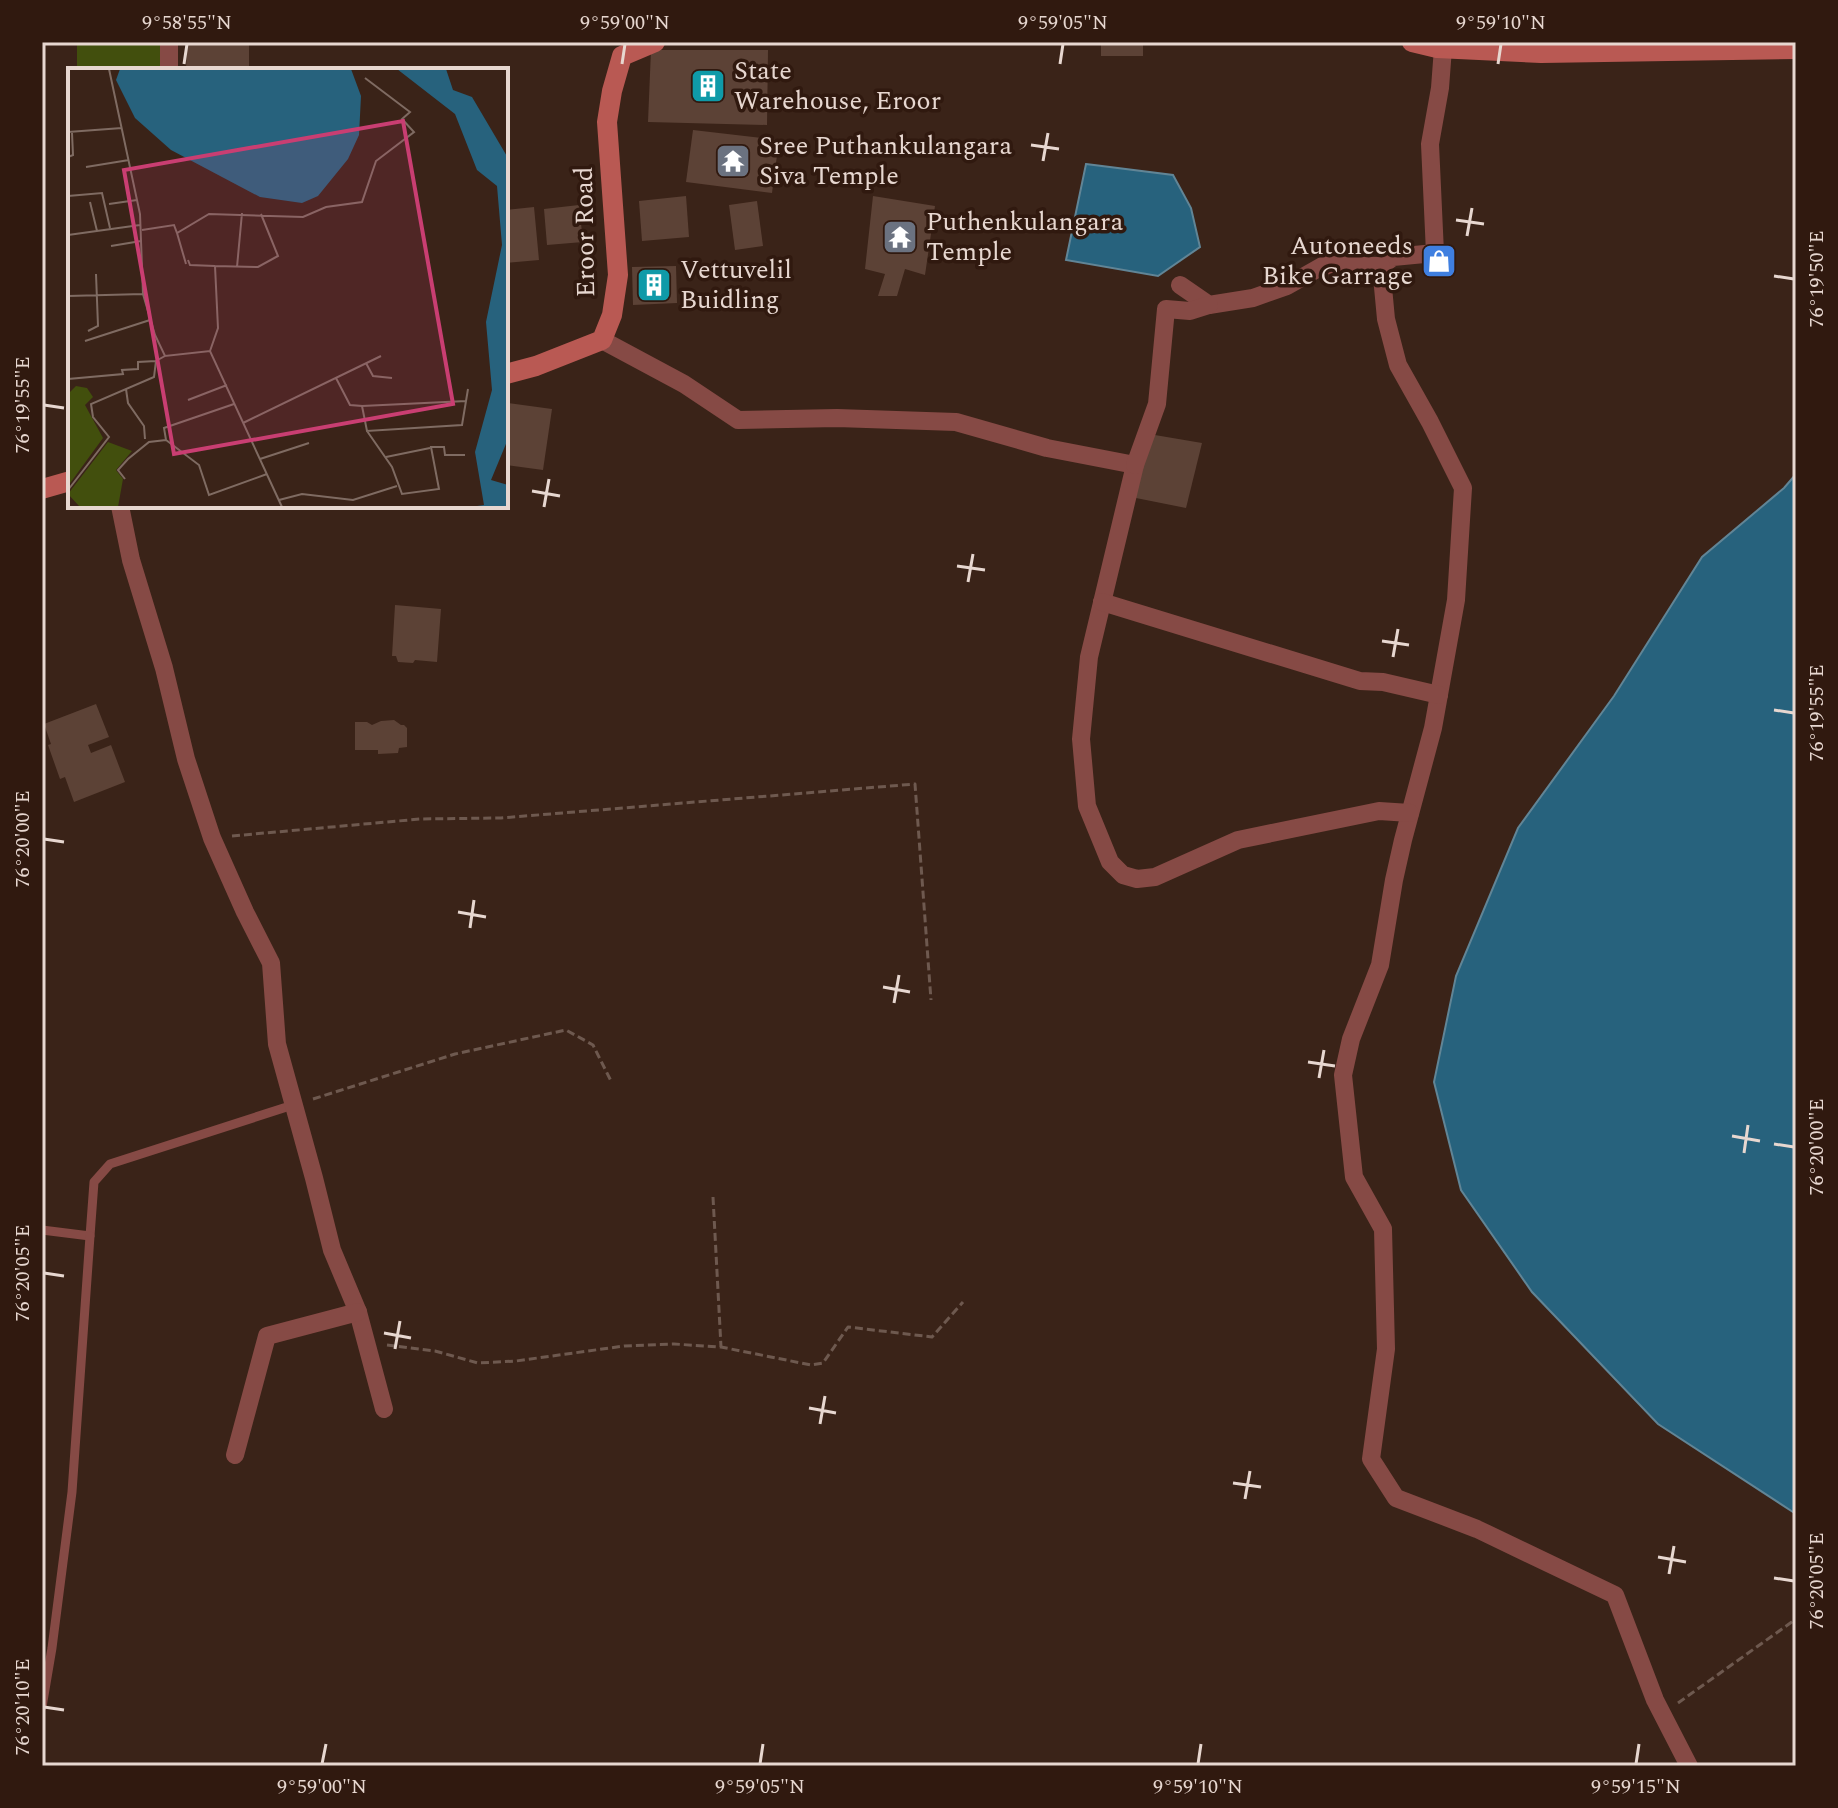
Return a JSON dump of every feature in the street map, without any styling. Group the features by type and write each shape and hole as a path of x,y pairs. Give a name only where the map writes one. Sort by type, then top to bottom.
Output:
{"main road":[{"name":"Eroor Road","path":"602,340 612,315 618,275 607,122 612,91 620,49 655,42"},
{"path":"1412,42 1443,48 1474,46 1541,53 1689,46 1796,49"},
{"path":"508,373 602,340"},
{"path":"42,489 68,482"}],"street":[{"path":"169,42 169,68"},
{"path":"1410,813 1379,811 1238,840 1155,877 1137,879 1123,875 1110,862 1087,806 1081,739 1089,657 1135,465 1157,404 1166,309 1190,311 1253,298 1287,286 1324,265 1381,266 1393,257 1435,253 1430,144 1443,48"},
{"path":"1381,266 1386,319 1398,365 1463,488 1456,600 1433,728 1394,880 1380,965 1351,1039 1343,1075 1354,1177 1383,1229 1386,1349 1371,1459 1396,1498 1477,1529 1615,1595 1662,1715 1689,1766"},
{"path":"1180,285 1209,305"},
{"path":"602,340 684,384 738,420 837,418 956,422 1047,448 1135,465"},
{"path":"120,508 131,560 164,668 186,759 212,838 271,963 277,1044 332,1250 358,1312 384,1409"},
{"path":"1102,602 1360,681 1383,682 1439,695"},
{"path":"235,1455 267,1336 358,1312"}],"lane":[{"path":"42,1707 72,1492 94,1182 110,1164 293,1105"},
{"path":"42,1230 90,1236"}],"path":[{"path":"212,838 420,819 501,818 915,784 931,1000"},
{"path":"293,1105 455,1054 566,1030 593,1045 612,1083"},
{"path":"713,1197 721,1347"},
{"path":"366,1342 435,1351 478,1363 516,1361 624,1346 674,1344 721,1347 811,1365 823,1363 848,1327 932,1337 963,1302"},
{"path":"1662,1715 1796,1619"}],"green space":[{"path":"77,42 161,42 160,68 77,68"}],"water":[{"path":"1086,164 1173,175 1191,208 1200,247 1158,276 1066,260"},
{"path":"1796,474 1796,1514 1658,1424 1532,1292 1461,1190 1434,1082 1456,976 1518,828 1614,696 1702,557 1784,488"}],"building":[{"path":"187,42 249,42 249,68 186,68"},
{"path":"1101,42 1143,42 1143,56 1101,56"},
{"name":"State Warehouse, Eroor","path":"651,50 768,50 767,125 648,122"},
{"name":"Sree Puthankulangara Siva Temple","path":"693,130 779,140 772,193 686,182"},
{"path":"686,196 689,237 642,241 639,201"},
{"name":"Puthenkulangara Temple","path":"873,196 935,206 925,275 905,269 897,296 878,296 885,274 865,269"},
{"path":"757,201 763,246 735,250 729,205"},
{"path":"579,205 583,242 547,245 544,209"},
{"path":"534,207 539,260 508,263 508,210"},
{"name":"Vettuvelil Buidling","path":"676,266 677,303 633,305 632,267"},
{"path":"508,403 552,409 543,470 508,465"},
{"path":"1149,434 1202,443 1186,508 1131,497"},
{"path":"395,605 441,609 437,662 398,662 396,656 392,656"},
{"path":"96,704 109,737 88,745 91,753 111,745 125,782 74,802 65,777 60,779 44,724"},
{"path":"394,720 407,728 407,747 399,748 398,753 355,750 355,722 372,725"}],"place":[{"name":"State Warehouse, Eroor","path":"708,86"},
{"name":"Sree Puthankulangara Siva Temple","path":"733,161"},
{"name":"Puthenkulangara Temple","path":"900,237"},
{"name":"Autoneeds Bike Garrage","path":"1439,261"},
{"name":"Vettuvelil Buidling","path":"654,285"}]}
